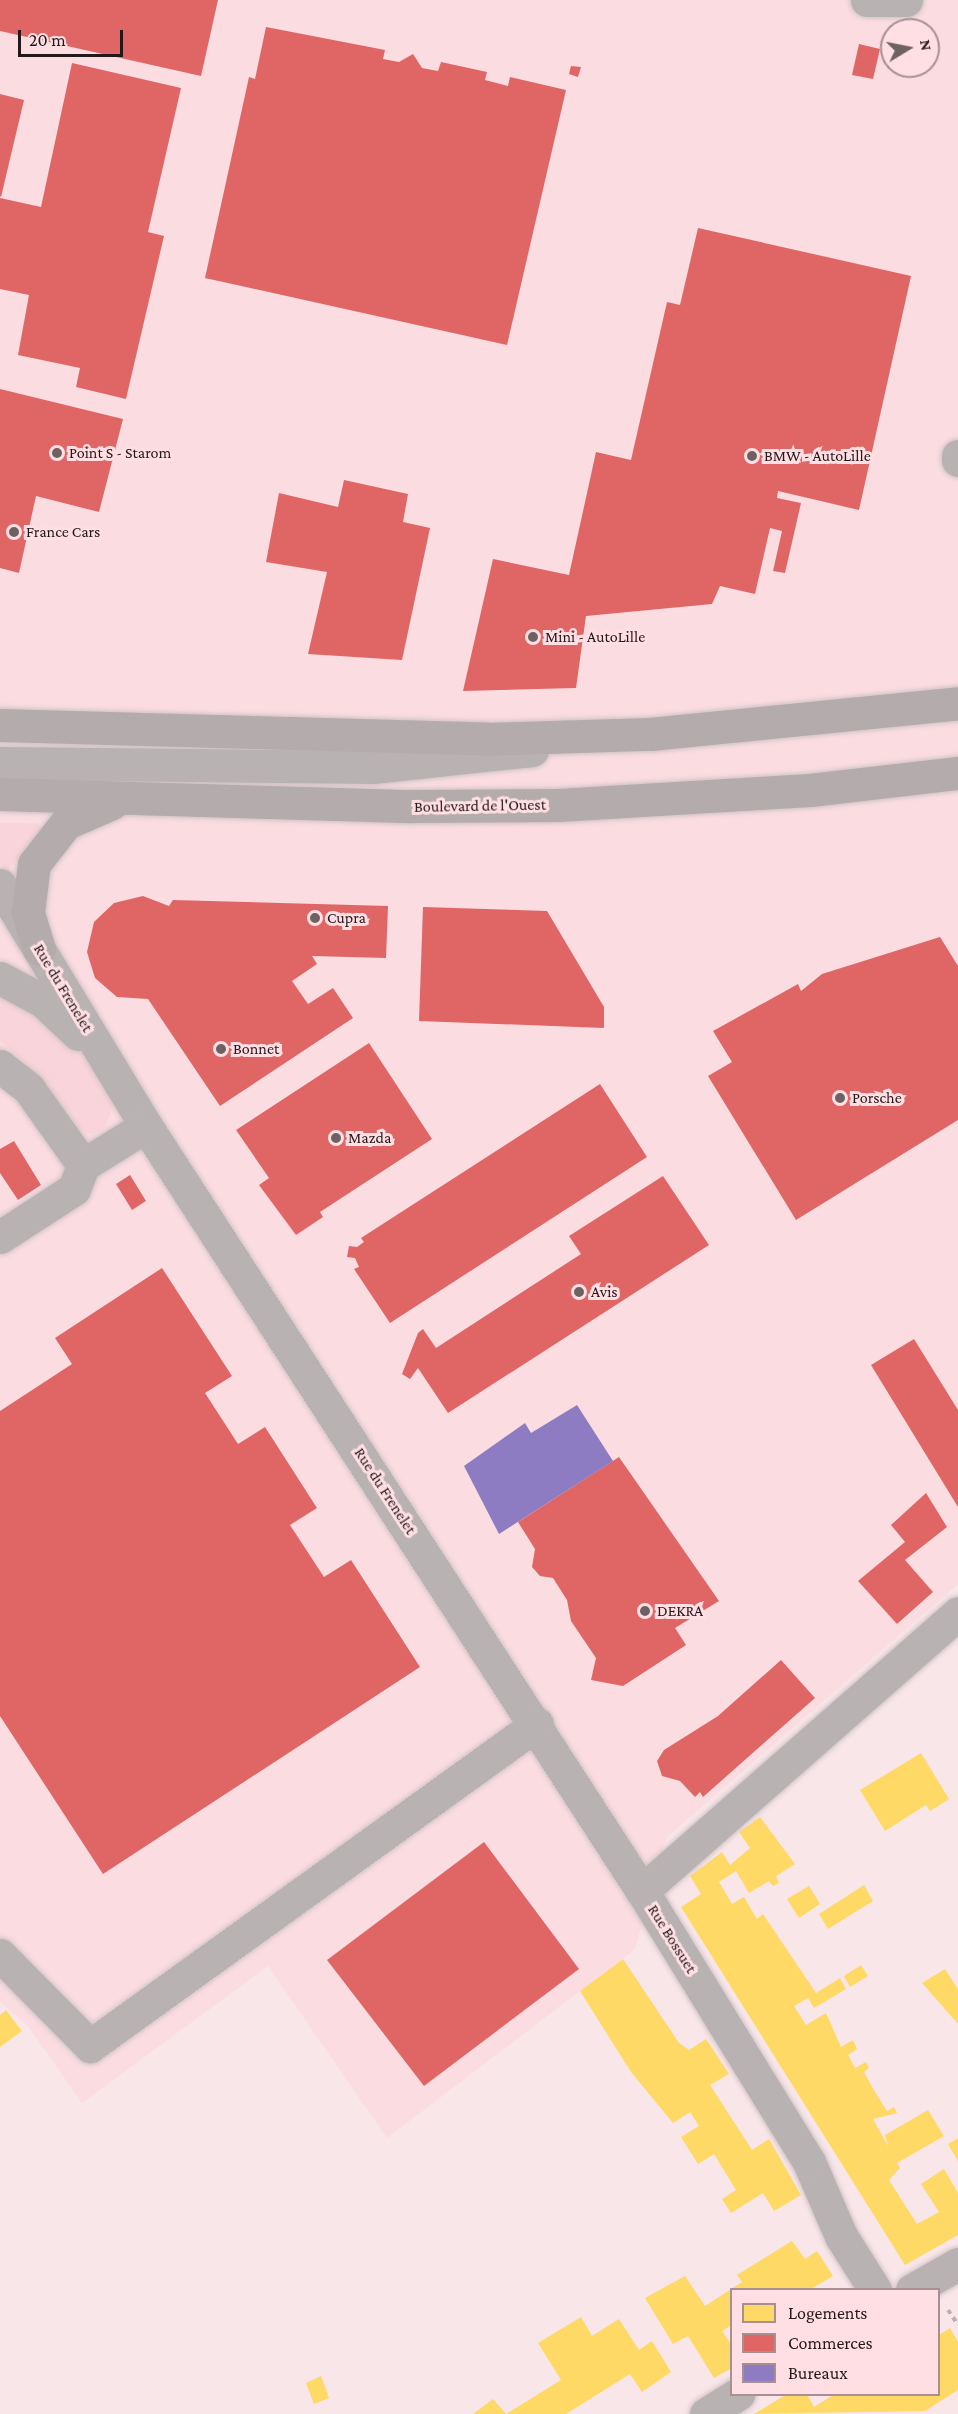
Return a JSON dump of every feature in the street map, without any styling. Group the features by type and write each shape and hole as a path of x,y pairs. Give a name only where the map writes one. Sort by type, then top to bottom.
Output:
{"main road":[{"path":"0,724 475,739 650,734 958,704"},
{"name":"Boulevard de l'Ouest","path":"0,794 558,805 788,792 958,773"},
{"path":"39,949 27,894 43,849 78,816 133,798"}],"street":[{"path":"867,0 906,0"},
{"path":"0,763 374,767 650,734"},
{"name":"Rue du Frenelet","path":"0,885 146,1126 537,1724 642,1891"},
{"name":"Rue du Frenelet","path":"0,978 58,1013 125,1091"},
{"path":"0,1066 29,1089 83,1165"},
{"path":"0,1237 74,1189 83,1165 146,1126"},
{"name":"Rue Bossuet","path":"874,2288 841,2236 809,2162 642,1891 958,1613"},
{"path":"0,1955 90,2046 537,1724"},
{"path":"914,2288 958,2264"},
{"path":"706,2414 735,2396"}],"shaded area":[{"path":"0,0 958,0 958,1584 666,1838 635,1949 387,2138 268,1966 82,2103 28,2026 0,2002"},
{"path":"0,823 37,823 43,829 8,870 0,864"},
{"path":"0,994 55,1025 81,1053 114,1104 104,1129 92,1134 77,1130 25,1062 0,1041"}],"building: Logements":[{"path":"921,1753 949,1799 930,1811 926,1805 885,1831 860,1790"},
{"path":"760,1817 795,1864 776,1876 779,1883 773,1886 769,1881 749,1893 736,1871 719,1882 732,1904 744,1897 757,1919 763,1914 816,1993 840,1978 846,1989 814,2008 808,1998 794,2006 806,2025 826,2013 841,2047 853,2040 857,2049 848,2055 855,2068 866,2062 869,2068 864,2072 875,2092 887,2111 894,2107 897,2113 873,2119 888,2146 885,2135 928,2110 944,2136 897,2163 900,2168 889,2180 917,2224 939,2212 921,2184 944,2169 958,2193 958,2235 905,2265 681,1907 701,1894 690,1876 722,1852 730,1865 750,1848 739,1832"},
{"path":"864,1885 873,1901 828,1929 819,1914"},
{"path":"809,1886 820,1904 799,1918 787,1899"},
{"path":"623,1959 679,2043 689,2050 706,2039 729,2074 710,2085 752,2150 769,2139 801,2195 774,2211 763,2193 731,2213 722,2199 736,2190 714,2154 698,2164 681,2137 699,2126 690,2112 673,2123 631,2072 580,1991"},
{"path":"861,1965 868,1976 850,1987 844,1976"},
{"path":"945,1969 958,1989 958,2024 922,1983"},
{"path":"6,2010 22,2031 0,2047 0,2015"},
{"path":"958,2138 958,2161 948,2144"},
{"path":"792,2241 805,2259 817,2251 833,2276 813,2288 733,2288 742,2282 737,2275"},
{"path":"685,2276 705,2306 730,2290 730,2326 722,2331 730,2342 730,2369 714,2378 688,2336 673,2344 645,2298"},
{"path":"581,2317 592,2336 619,2319 639,2350 652,2341 671,2372 642,2392 630,2374 566,2414 506,2414 561,2380 538,2343"},
{"path":"950,2328 958,2342 958,2390 925,2411 754,2414 784,2396 808,2396 814,2407 832,2396 940,2396 940,2334"},
{"path":"321,2376 329,2398 314,2404 306,2383"},
{"path":"493,2399 506,2414 473,2414"}],"building: Commerces":[{"path":"0,0 218,0 201,76 0,31"},
{"path":"266,27 385,50 383,59 399,62 413,54 422,68 438,71 441,62 487,72 485,80 508,86 510,77 566,90 507,345 205,278 249,77 255,79"},
{"path":"859,44 880,49 873,79 852,75"},
{"path":"72,63 181,88 148,232 164,236 126,399 76,387 80,368 18,355 29,295 0,289 0,198 41,207"},
{"path":"571,66 581,67 578,77 569,74"},
{"path":"0,94 24,100 1,197 0,196"},
{"name":"BMW - AutoLille","path":"698,228 911,276 859,510 778,491 777,498 801,503 785,573 773,571 782,531 770,528 755,594 720,586 712,604 586,616 576,688 463,691 493,559 569,575 596,452 631,460 667,302 680,305"},
{"name":"Point S - Starom","path":"0,389 123,419 99,512 36,496 19,573 0,568"},
{"path":"344,480 408,494 403,522 430,528 402,660 308,654 327,572 266,562 279,493 338,507"},
{"path":"143,896 169,906 173,900 388,906 386,958 312,956 317,964 292,981 308,1004 333,988 353,1018 220,1106 148,999 117,997 95,978 87,952 94,922 114,903"},
{"path":"423,907 547,911 604,1007 604,1028 419,1021"},
{"name":"Porsche","path":"940,937 958,966 958,1120 796,1220 708,1076 732,1062 713,1031 798,984 801,991 822,974"},
{"name":"Mazda","path":"369,1043 432,1139 320,1212 323,1217 296,1235 259,1185 269,1178 236,1130"},
{"path":"600,1084 647,1157 390,1323 354,1269 359,1267 355,1258 347,1257 349,1246 357,1247 364,1242 361,1238"},
{"path":"14,1141 41,1185 18,1200 0,1173 0,1149"},
{"path":"130,1175 146,1201 132,1210 116,1184"},
{"name":"Avis","path":"663,1176 709,1245 448,1413 418,1368 410,1379 402,1374 418,1333 423,1329 436,1348 581,1254 569,1236"},
{"path":"162,1268 232,1376 205,1393 238,1444 265,1427 317,1508 290,1525 324,1577 351,1560 420,1667 103,1874 0,1716 0,1411 72,1364 55,1338"},
{"path":"914,1339 958,1410 958,1507 871,1365"},
{"path":"619,1457 719,1601 675,1628 686,1645 623,1686 591,1680 596,1658 571,1621 567,1600 553,1578 540,1576 532,1567 535,1549 518,1522"},
{"path":"926,1493 947,1527 905,1560 933,1592 897,1624 858,1581 905,1542 891,1525"},
{"path":"781,1660 815,1698 703,1797 700,1792 695,1797 680,1781 662,1776 657,1761 664,1750 718,1716"},
{"path":"484,1842 579,1969 424,2086 327,1960"}],"building: Bureaux":[{"path":"577,1405 613,1461 499,1534 464,1466 525,1423 531,1433"}],"place":[{"name":"Point S - Starom","path":"57,453"},
{"name":"BMW - AutoLille","path":"752,456"},
{"name":"France Cars","path":"14,532"},
{"name":"Mini - AutoLille","path":"533,637"},
{"name":"Cupra","path":"315,918"},
{"name":"Bonnet","path":"221,1049"},
{"name":"Porsche","path":"840,1098"},
{"name":"Mazda","path":"336,1138"},
{"name":"Avis","path":"579,1292"},
{"name":"DEKRA","path":"645,1611"}]}
